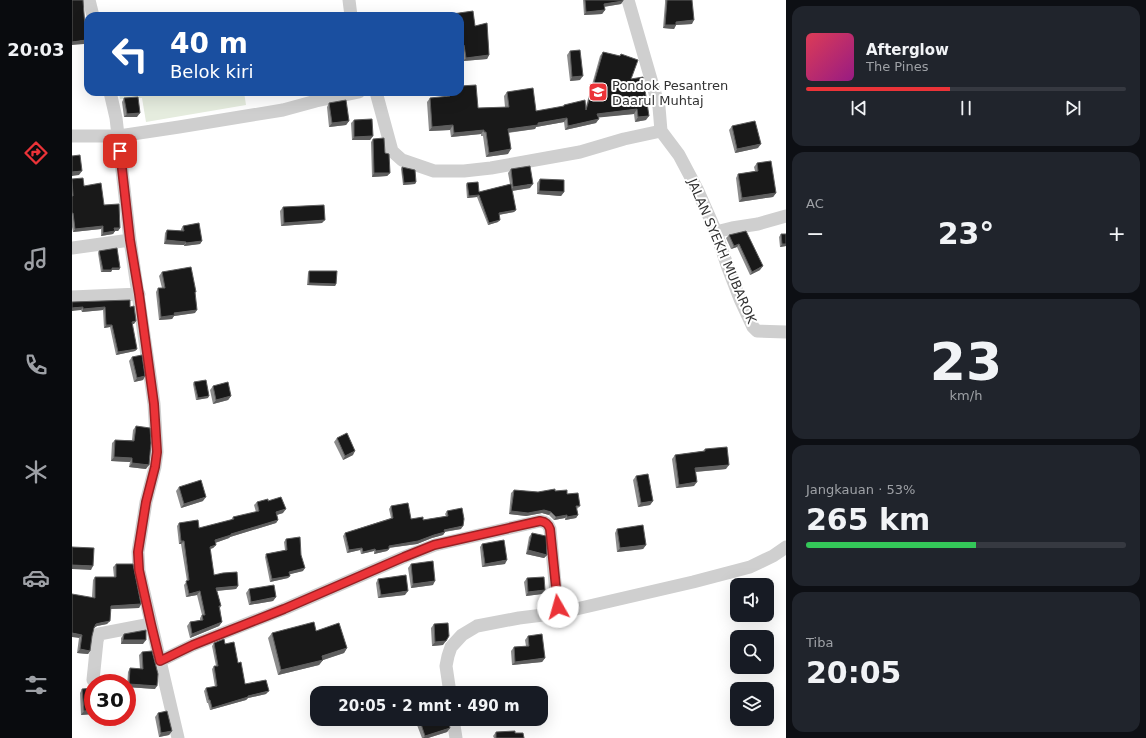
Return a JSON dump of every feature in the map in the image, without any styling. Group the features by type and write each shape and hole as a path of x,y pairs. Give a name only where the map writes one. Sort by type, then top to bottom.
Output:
{"street":[{"path":"89,0 92,12"},
{"path":"349,0 350,12"},
{"path":"377,96 392,151 402,160 434,171 464,171 491,168 580,152 661,130 659,107 628,0"},
{"path":"111,96 116,118 130,240 154,404 157,452 155,467 146,502 138,552 139,570 178,738"},
{"path":"72,136 118,136 186,126 283,110 340,96"},
{"name":"JALAN SYEKH MUBAROK","path":"661,130 679,155 697,189 716,232 728,268 753,328 757,331 786,332"},
{"path":"716,232 758,224 786,216"},
{"path":"72,248 130,240"},
{"path":"72,297 139,294"},
{"path":"160,661 193,645 284,609 434,545 540,521 548,524 550,529 559,612"},
{"path":"449,686 446,666 451,647 462,634 477,626 559,612 693,582 750,567 786,547"},
{"path":"94,674 99,634 151,624"},
{"path":"454,726 456,738"}],"shaded area":[{"path":"120,96 245,96 246,105 146,122 142,98 120,99"}],"building":[{"path":"72,0 83,0 84,40 72,42"},
{"path":"585,0 623,1 604,4 605,10 586,12"},
{"path":"667,0 692,0 694,20 676,22 676,25 665,25"},
{"path":"473,11 475,26 487,23 489,55 466,58 464,45 464,12"},
{"path":"580,50 583,76 572,77 570,51"},
{"path":"603,52 620,56 621,54 638,60 631,79 643,77 649,116 638,117 637,109 597,114 599,119 568,126 567,118 538,123 538,125 508,129 511,149 489,153 486,132 484,132 484,130 454,133 453,125 432,127 430,98 464,96 464,86 476,85 478,108 509,107 507,92 533,88 536,111 564,106 585,100 586,110"},
{"path":"138,97 140,113 127,114 124,98"},
{"path":"346,100 349,121 332,123 329,103"},
{"path":"372,119 373,136 354,137 354,120"},
{"path":"755,121 761,144 737,149 732,126"},
{"path":"384,138 385,153 389,154 390,173 374,173 373,139"},
{"path":"80,155 82,171 72,172 72,156"},
{"path":"771,161 776,193 742,198 738,174 758,171 757,163"},
{"path":"530,166 533,184 513,187 511,169"},
{"path":"402,167 415,170 416,182 404,183"},
{"path":"83,178 84,186 101,183 104,205 119,204 120,228 114,228 115,231 103,233 103,226 75,229 72,213 72,179"},
{"path":"540,179 564,180 564,192 539,191"},
{"path":"478,182 479,192 511,184 516,210 499,213 500,220 489,223 479,195 469,196 467,183"},
{"path":"324,205 325,220 284,223 283,207"},
{"path":"199,223 202,241 186,243 166,240 167,230 184,231 183,226"},
{"path":"746,231 763,266 752,272 739,244 734,246 729,235"},
{"path":"781,234 786,234 786,244 782,244"},
{"path":"117,248 120,268 103,270 99,251"},
{"path":"191,267 196,292 197,310 174,313 175,315 161,317 158,288 165,288 162,272"},
{"path":"309,271 337,271 336,284 309,283"},
{"path":"130,300 130,307 134,306 136,321 132,322 137,349 118,352 112,325 106,325 105,307 83,309 83,307 72,308 72,302"},
{"path":"142,355 145,376 137,378 132,357"},
{"path":"206,380 209,396 198,398 194,382"},
{"path":"228,382 231,396 216,400 213,386"},
{"path":"136,426 150,428 151,443 149,465 132,463 132,458 114,457 115,440 134,441"},
{"path":"347,433 355,451 345,456 337,438"},
{"path":"727,447 729,465 695,468 697,482 679,485 675,455 705,451 705,449"},
{"path":"648,474 653,501 641,503 636,476"},
{"path":"201,480 206,497 184,504 179,487"},
{"path":"555,489 555,491 567,490 567,494 578,493 580,506 576,506 578,515 556,517 551,512 544,510 528,513 511,511 514,490 538,492"},
{"path":"281,497 286,509 276,512 278,520 215,540 216,545 210,547 214,575 237,572 238,586 216,588 221,606 219,606 222,622 192,634 190,622 203,620 202,615 205,615 200,591 189,594 186,581 189,580 184,541 181,541 179,523 198,520 199,528 234,519 233,517 259,511 257,502 268,499 268,501"},
{"path":"408,503 411,519 423,517 423,520 448,516 447,511 462,508 464,519 463,526 444,530 445,532 418,541 389,546 389,549 376,551 375,549 363,552 362,548 349,550 345,533 393,518 391,506"},
{"path":"643,525 646,545 620,548 617,529"},
{"path":"532,533 546,536 547,555 528,550"},
{"path":"300,537 301,555 305,568 289,572 290,576 272,579 266,554 287,550 286,539"},
{"path":"504,540 507,560 485,564 482,544"},
{"path":"72,547 94,548 93,566 72,565"},
{"path":"433,561 435,581 413,584 411,564"},
{"path":"116,564 133,564 141,604 111,606 110,621 96,624 94,628 90,651 80,649 82,635 72,633 72,594 95,598 95,577 116,577"},
{"path":"406,575 408,591 381,595 378,579"},
{"path":"544,577 545,590 528,592 527,578"},
{"path":"274,585 276,597 251,602 249,589"},
{"path":"314,622 316,631 339,623 347,648 322,656 323,660 281,670 272,633"},
{"path":"448,623 449,636 446,641 435,642 434,624"},
{"path":"146,630 146,640 123,640 124,634"},
{"path":"542,634 545,658 515,662 514,647 529,646 528,636"},
{"path":"224,639 225,644 234,642 238,663 241,662 245,684 266,680 269,691 248,696 212,708 206,688 217,686 214,666 218,666 214,643"},
{"path":"152,651 158,674 157,686 136,684 136,674 130,674 130,668 143,669 142,652"},
{"path":"82,689 84,689 84,711"},
{"path":"167,711 172,731 161,733 158,713"},
{"path":"422,726 450,726 450,728 425,736"},
{"path":"515,731 515,733 523,733 524,738 496,738 496,732"}],"place":[{"name":"Pondok Pesantren Daarul Muhtaj","path":"598,92"}],"route":[{"path":"120,151 130,240 154,404 157,452 155,467 146,502 138,552 142,588 160,661 193,645 284,609 434,545 540,521 548,524 550,529 558,607"}]}
